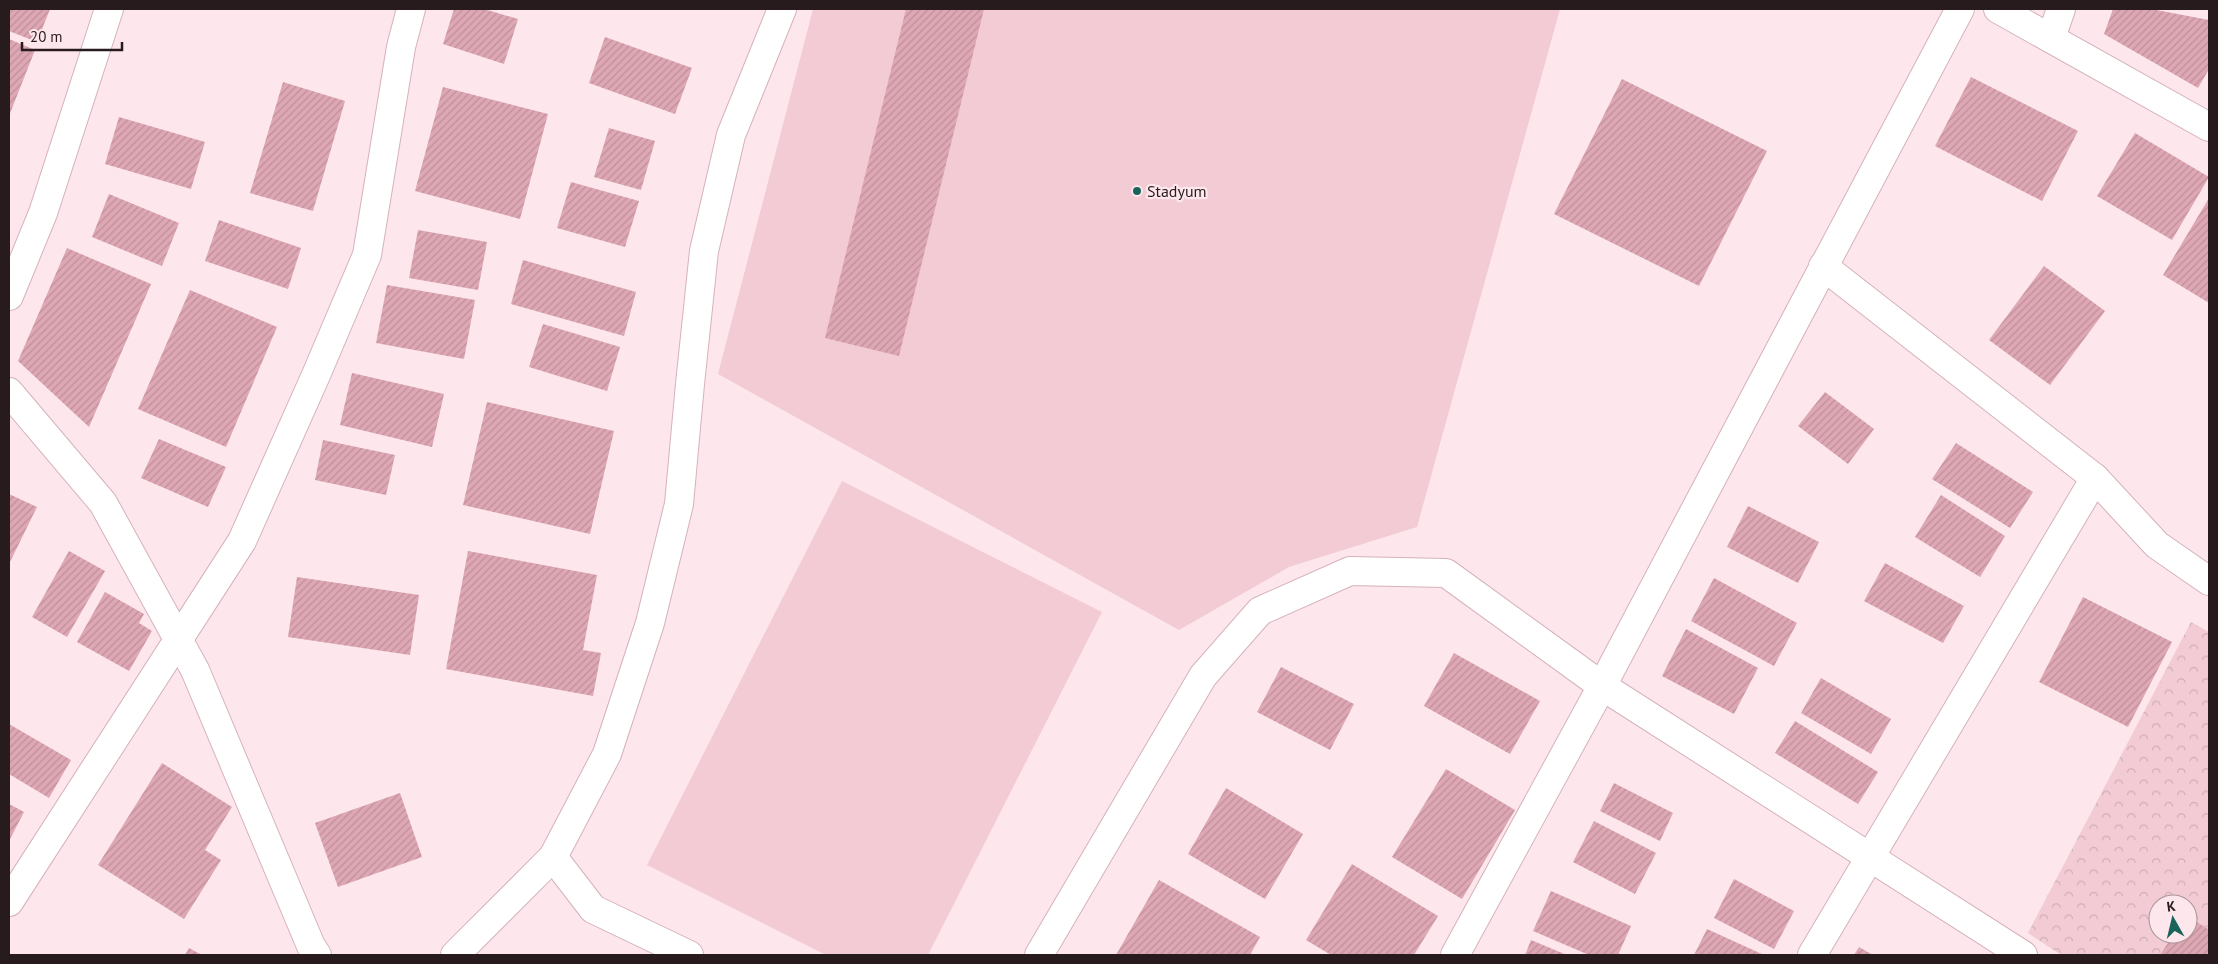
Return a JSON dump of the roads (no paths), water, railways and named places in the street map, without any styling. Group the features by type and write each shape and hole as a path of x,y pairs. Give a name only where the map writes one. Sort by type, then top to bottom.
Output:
{"street":[{"path":"9,296 43,213 109,9"},
{"path":"9,902 242,541 367,255 401,47 411,9"},
{"path":"455,955 553,857 608,754 650,624 679,504 704,251 731,135 782,9"},
{"path":"1455,955 1602,686 1960,9"},
{"path":"1998,9 2209,127"},
{"path":"2051,38 2061,9"},
{"path":"1823,266 2095,478 2157,545 2209,581"},
{"path":"9,392 103,503 195,670 311,946 317,955"},
{"path":"1812,955 2095,478"},
{"path":"1039,955 1203,676 1260,611 1350,571 1446,573 1602,686 2023,955"},
{"path":"553,857 594,909 689,955"}],"place":[{"name":"Stadyum","path":"1137,191"}]}
